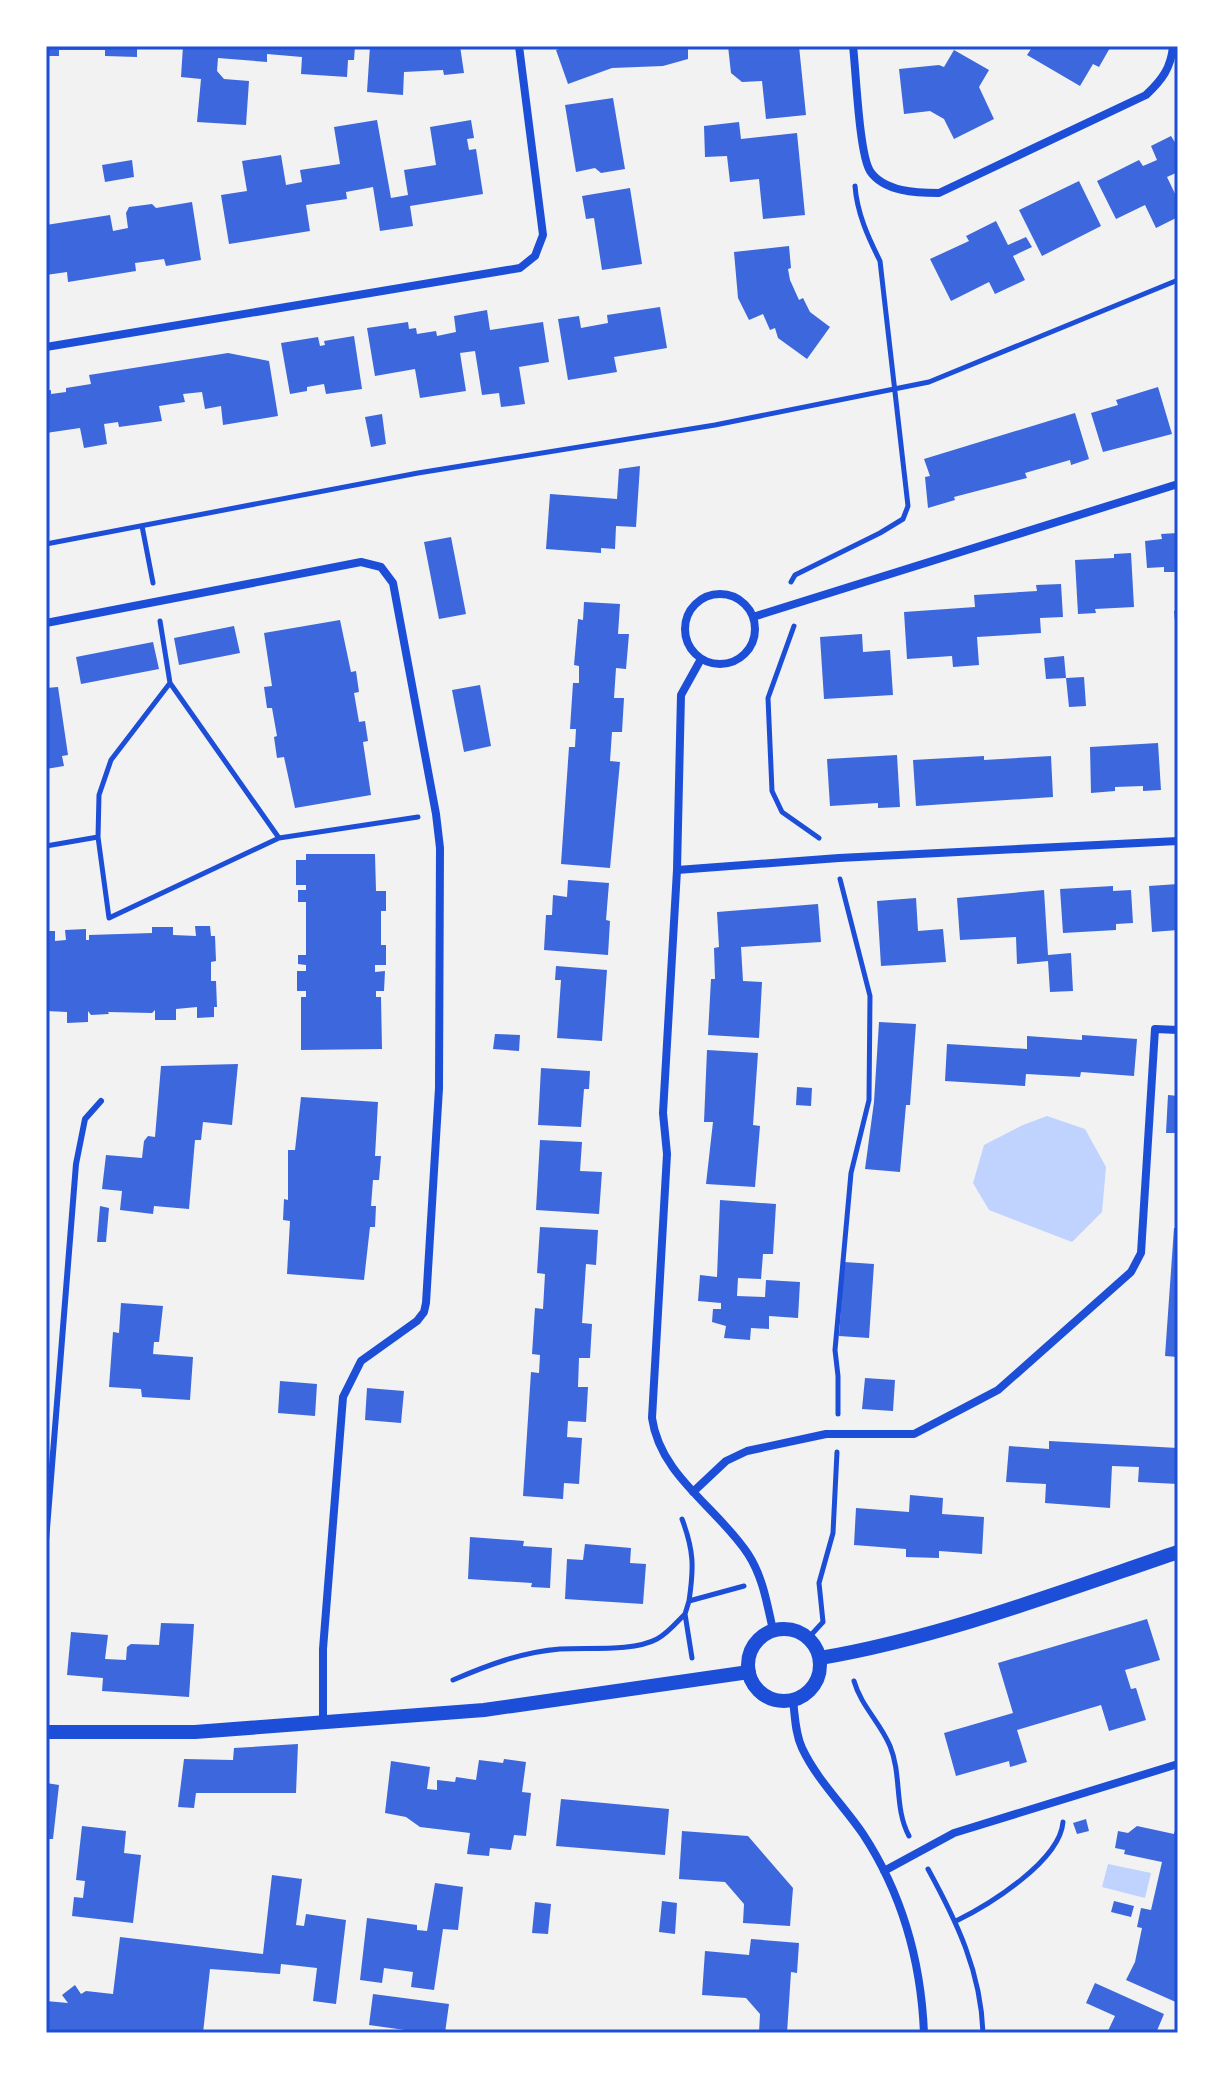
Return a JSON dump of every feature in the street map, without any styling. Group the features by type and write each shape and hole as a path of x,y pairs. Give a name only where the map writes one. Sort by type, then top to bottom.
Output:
{"street":[{"path":"46,347 520,268 535,256 543,235 519,46"},
{"path":"853,46 864,151 870,171 883,181 910,193 939,193 1146,95 1172,63 1173,46"},
{"path":"753,617 1178,484"},
{"path":"46,623 361,562 381,567 393,583 440,848 439,1088 426,1303 417,1321 361,1361 343,1397 323,1649 323,1721"},
{"path":"714,594 737,599 753,617 753,638 742,656 722,664 701,659 686,640 684,628 693,606 714,594"},
{"path":"701,659 681,695 677,870 663,1113 667,1154 652,1418 660,1444 693,1492 755,1564 773,1630"},
{"path":"677,870 839,858 1178,841"},
{"path":"693,1492 726,1461 747,1451 838,1433 914,1434 998,1390 1131,1272 1141,1253 1155,1029 1178,1030"},
{"path":"820,1658 872,1649 1051,1595 1178,1552"},
{"path":"788,1629 808,1639 820,1658 820,1673 815,1684 807,1693 793,1700 777,1701 764,1695 754,1685 749,1672 749,1655 754,1645 773,1630 788,1629"},
{"path":"46,1732 195,1732 532,1705 749,1672"},
{"path":"793,1700 802,1749 863,1835 898,1901 913,1944 923,1998 924,2033"},
{"path":"884,1871 954,1833 1178,1764"}],"lane":[{"path":"46,1541 76,1164 85,1119 101,1101"}],"path":[{"path":"808,1639 823,1622 819,1583 833,1533 838,1433 835,1350 851,1173 869,1100 870,996 844,895 839,846 818,837 782,812 772,791 768,698 798,613 790,584 795,575 903,519 908,506 880,261 869,240 856,201 854,173"},
{"path":"46,544 418,473 715,425 929,382 1178,280"},
{"path":"142,526 170,683 279,838"},
{"path":"170,683 111,760 99,795 98,837 109,918 279,838 436,814"},
{"path":"46,846 98,837"},
{"path":"682,1519 689,1537 694,1568 685,1614 693,1662"},
{"path":"689,1601 747,1586"},
{"path":"453,1680 495,1662 525,1654 558,1649 628,1646 658,1639 685,1614"},
{"path":"956,1921 1003,1896 1044,1857 1062,1833 1062,1814 1057,1801"}],"water":[{"path":"1047,1116 1085,1129 1106,1167 1102,1212 1072,1242 989,1210 973,1183 984,1145"},
{"path":"1108,1864 1151,1873 1145,1898 1102,1887"}],"building":[{"path":"46,46 137,46 137,57 105,56 105,50 59,50 59,56 46,56"},
{"path":"183,46 355,46 354,60 348,60 347,77 301,74 302,57 267,54 267,62 218,58 217,71 224,79 249,81 246,125 197,122 201,79 181,77"},
{"path":"370,46 460,46 464,73 444,75 443,70 404,72 403,95 367,92"},
{"path":"567,46 688,46 688,59 663,66 612,68 568,84 556,50"},
{"path":"728,46 799,46 806,115 766,119 762,81 742,82 731,73"},
{"path":"1033,46 1111,46 1099,67 1093,64 1080,86 1027,55"},
{"path":"954,50 989,70 979,87 994,119 954,139 944,119 930,111 904,114 899,69 944,67"},
{"path":"613,98 625,169 601,173 595,168 576,172 565,105"},
{"path":"377,120 391,198 408,195 404,170 436,165 430,127 471,120 474,138 467,139 469,150 476,149 483,194 410,206 413,226 380,231 373,187 346,192 347,199 306,205 310,231 229,244 221,195 247,191 242,161 281,155 286,185 302,182 300,170 340,164 334,127"},
{"path":"739,122 741,139 797,133 805,215 763,219 759,179 730,182 727,156 705,157 704,126"},
{"path":"1171,136 1178,147 1178,172 1167,177 1178,200 1178,217 1156,228 1145,205 1116,219 1097,181 1139,160 1143,166 1157,160 1151,146"},
{"path":"132,160 134,177 105,182 102,165"},
{"path":"1079,181 1101,226 1042,256 1019,210"},
{"path":"630,188 642,264 602,270 594,218 586,219 582,196"},
{"path":"192,202 201,260 166,266 164,259 135,263 136,271 68,282 67,272 46,275 46,225 110,215 113,231 128,228 126,213 129,207 152,204 156,208"},
{"path":"996,221 1008,245 1026,237 1032,247 1013,256 1025,280 995,294 989,282 951,301 930,259 969,241 966,236"},
{"path":"789,246 790,280 799,300 803,298 810,312 830,327 807,359 778,338 775,328 770,330 763,314 749,320 738,298 734,252"},
{"path":"660,307 667,348 614,357 617,372 568,380 558,319 579,316 581,328 608,323 607,315"},
{"path":"487,310 490,330 543,322 549,362 519,367 525,404 501,407 499,393 482,395 475,351 460,353 466,391 420,398 415,369 375,376 367,328 408,322 409,329 416,328 417,334 436,331 437,336 456,332 454,316"},
{"path":"354,336 362,389 326,394 324,384 290,394 281,343 318,337 320,346 325,345 324,341"},
{"path":"228,353 269,361 278,416 223,425 221,406 205,409 202,392 183,394 185,402 159,406 162,421 119,427 118,422 104,424 107,444 84,448 80,428 46,433 46,391 51,390 51,394 66,392 66,388 91,384 89,375"},
{"path":"1158,387 1172,434 1103,452 1091,413 1118,405 1116,400"},
{"path":"1075,413 1089,459 1071,465 1070,460 1025,473 1027,478 954,497 955,500 928,508 925,477 930,476 924,459"},
{"path":"382,414 386,444 371,447 365,417"},
{"path":"640,466 636,527 616,526 615,549 601,548 601,553 546,549 550,494 617,499 619,469"},
{"path":"1178,533 1178,572 1164,572 1164,567 1147,568 1145,541 1162,539 1161,534"},
{"path":"451,537 466,614 439,619 424,542"},
{"path":"1131,553 1134,607 1095,609 1096,613 1078,614 1075,560 1114,558 1114,554"},
{"path":"1061,584 1063,617 1040,618 1041,633 977,637 979,665 953,667 952,656 907,659 904,612 975,607 974,595 1037,591 1036,585"},
{"path":"584,602 620,604 618,634 629,634 626,669 616,668 614,698 624,698 622,732 612,732 610,761 620,762 610,868 561,864 569,747 575,747 576,729 570,729 573,683 579,683 579,666 574,665 578,619 583,620"},
{"path":"1178,610 1178,631 1176,631 1174,611"},
{"path":"340,620 351,672 356,671 359,692 354,693 359,722 365,721 368,741 363,742 371,795 295,808 284,757 277,758 272,708 267,708 264,687 272,686 264,633"},
{"path":"234,626 240,653 179,665 174,638"},
{"path":"862,634 863,652 890,650 893,695 824,699 820,637"},
{"path":"153,642 159,669 81,684 76,657"},
{"path":"1064,656 1066,678 1046,679 1044,658"},
{"path":"1084,677 1086,706 1069,707 1066,678"},
{"path":"480,685 491,746 464,752 452,690"},
{"path":"58,687 68,755 62,756 64,766 46,769 46,688"},
{"path":"1158,743 1161,790 1143,791 1143,786 1115,787 1115,791 1091,793 1090,747"},
{"path":"897,755 900,807 878,808 878,803 830,806 827,759"},
{"path":"984,756 984,760 1051,756 1053,797 916,806 913,760"},
{"path":"306,854 375,854 376,891 386,891 386,911 381,911 381,945 386,945 386,965 375,965 375,972 385,971 384,991 376,991 376,997 381,997 382,1049 301,1050 301,997 306,997 306,991 297,991 297,971 306,971 306,965 298,964 298,955 306,955 306,902 298,902 298,890 306,890 306,885 296,885 296,860 306,860"},
{"path":"568,880 609,883 606,920 610,921 608,955 544,950 546,915 552,915 553,895 567,897"},
{"path":"1178,884 1178,930 1152,932 1149,886"},
{"path":"1113,886 1113,891 1131,890 1133,923 1116,924 1116,930 1063,933 1060,889"},
{"path":"1044,890 1048,955 1071,953 1073,991 1050,992 1048,961 1017,964 1016,937 960,940 957,898"},
{"path":"916,898 918,931 943,929 946,962 881,966 877,901"},
{"path":"818,904 821,942 741,947 743,981 762,982 759,1038 708,1035 711,979 715,979 714,948 719,947 717,912"},
{"path":"195,926 210,926 211,936 215,936 216,961 211,962 211,981 216,981 217,1007 214,1007 214,1017 197,1018 197,1007 176,1009 176,1020 155,1020 155,1010 152,1013 108,1012 91,1015 88,1011 88,1022 67,1023 67,1012 46,1011 46,931 55,931 55,941 66,940 65,930 86,929 86,940 89,940 89,935 152,933 152,927 173,927 173,935 196,936"},
{"path":"556,966 607,970 602,1041 557,1038 561,980 555,980"},
{"path":"879,1022 916,1024 910,1105 906,1105 900,1172 865,1169 874,1102"},
{"path":"495,1034 520,1035 519,1051 493,1049"},
{"path":"1082,1035 1137,1039 1134,1076 1081,1072 1080,1077 1026,1074 1025,1086 945,1081 947,1044 1027,1049 1027,1036 1082,1040"},
{"path":"707,1050 758,1053 753,1125 760,1126 755,1187 706,1184 713,1122 704,1122"},
{"path":"238,1064 232,1125 203,1122 201,1140 195,1140 189,1209 154,1206 153,1214 120,1210 122,1191 102,1189 106,1155 142,1158 144,1141 148,1136 155,1137 161,1066"},
{"path":"541,1068 590,1071 589,1089 584,1089 581,1127 538,1125"},
{"path":"797,1087 812,1088 811,1106 796,1105"},
{"path":"1168,1095 1178,1096 1178,1133 1166,1133"},
{"path":"301,1097 378,1102 375,1156 381,1156 379,1180 373,1180 371,1206 376,1206 375,1227 370,1227 364,1280 287,1274 290,1221 283,1220 284,1199 288,1200 288,1150 295,1150"},
{"path":"540,1140 582,1142 580,1171 602,1172 599,1214 536,1210"},
{"path":"720,1200 776,1204 773,1254 763,1254 761,1279 738,1278 737,1296 765,1297 766,1280 800,1282 798,1318 769,1316 769,1329 751,1328 750,1340 724,1338 726,1326 712,1322 713,1309 721,1309 721,1303 698,1301 700,1275 717,1277"},
{"path":"100,1206 109,1208 106,1242 97,1242"},
{"path":"540,1227 598,1230 596,1265 586,1264 582,1323 592,1324 590,1358 579,1358 578,1387 588,1387 586,1422 568,1421 567,1437 582,1438 579,1484 564,1483 563,1499 523,1496 531,1372 539,1373 540,1355 532,1354 535,1308 543,1309 545,1274 537,1273"},
{"path":"1174,1228 1178,1228 1178,1357 1165,1356"},
{"path":"844,1262 874,1264 869,1338 839,1336"},
{"path":"121,1303 163,1306 159,1342 154,1342 153,1354 193,1357 190,1400 142,1397 141,1389 109,1387 113,1332 119,1333"},
{"path":"865,1378 895,1380 893,1411 862,1409"},
{"path":"280,1381 317,1384 315,1416 278,1413"},
{"path":"367,1388 404,1391 401,1423 365,1420"},
{"path":"1049,1441 1178,1448 1178,1484 1138,1482 1139,1467 1112,1466 1110,1508 1045,1503 1046,1484 1006,1482 1009,1446 1049,1449"},
{"path":"910,1495 943,1498 942,1514 984,1517 982,1554 939,1551 939,1558 906,1557 906,1549 854,1545 856,1508 909,1512"},
{"path":"470,1537 524,1541 523,1546 552,1548 550,1588 531,1587 532,1583 468,1579"},
{"path":"585,1544 631,1548 630,1563 646,1564 643,1604 565,1599 567,1559 583,1560"},
{"path":"1147,1619 1160,1660 1125,1670 1131,1689 1136,1688 1146,1720 1109,1731 1101,1705 1017,1730 1027,1762 1010,1767 1009,1761 956,1776 944,1733 1013,1713 998,1663"},
{"path":"161,1623 194,1624 189,1697 102,1691 103,1678 67,1675 71,1632 108,1635 105,1659 126,1660 127,1647 131,1644 159,1645"},
{"path":"298,1744 296,1793 196,1793 194,1808 178,1807 184,1759 233,1760 234,1748"},
{"path":"504,1759 526,1762 522,1792 531,1793 526,1836 514,1835 511,1850 490,1848 489,1856 467,1854 470,1833 420,1827 406,1817 385,1813 391,1761 430,1767 427,1789 437,1790 437,1780 455,1782 456,1777 476,1780 479,1760 503,1763"},
{"path":"46,1783 59,1785 53,1839 46,1839"},
{"path":"561,1799 669,1809 665,1855 556,1846"},
{"path":"1086,1819 1089,1831 1077,1834 1073,1823"},
{"path":"1177,1822 1178,2003 1126,1980 1135,1962 1142,1928 1137,1927 1141,1908 1151,1910 1162,1862 1124,1854 1125,1850 1115,1848 1118,1831 1128,1833 1137,1826 1174,1834"},
{"path":"82,1826 126,1831 124,1853 141,1855 133,1923 72,1916 74,1897 83,1898 85,1881 76,1880"},
{"path":"682,1831 748,1836 793,1888 790,1926 743,1923 744,1904 725,1882 679,1879"},
{"path":"272,1875 302,1879 296,1925 304,1926 306,1914 346,1920 336,2004 313,2001 317,1968 281,1964 280,1974 210,1969 203,2033 46,2033 46,2001 68,2003 62,1995 75,1985 81,1994 86,1991 113,1994 120,1937 263,1954"},
{"path":"435,1883 463,1887 458,1930 443,1929 434,1990 411,1987 413,1972 384,1968 382,1983 360,1980 367,1918 417,1925 417,1930 427,1931"},
{"path":"662,1901 677,1903 675,1934 659,1932"},
{"path":"1114,1901 1134,1906 1131,1917 1111,1912"},
{"path":"535,1902 551,1904 548,1934 532,1933"},
{"path":"751,1939 799,1943 797,1973 791,1972 787,2033 759,2033 760,2014 746,1998 702,1995 705,1951 749,1955"},
{"path":"1095,1983 1164,2014 1156,2033 1107,2033 1115,2016 1086,2003"},
{"path":"373,1994 449,2004 445,2033 412,2033 369,2025"}]}
